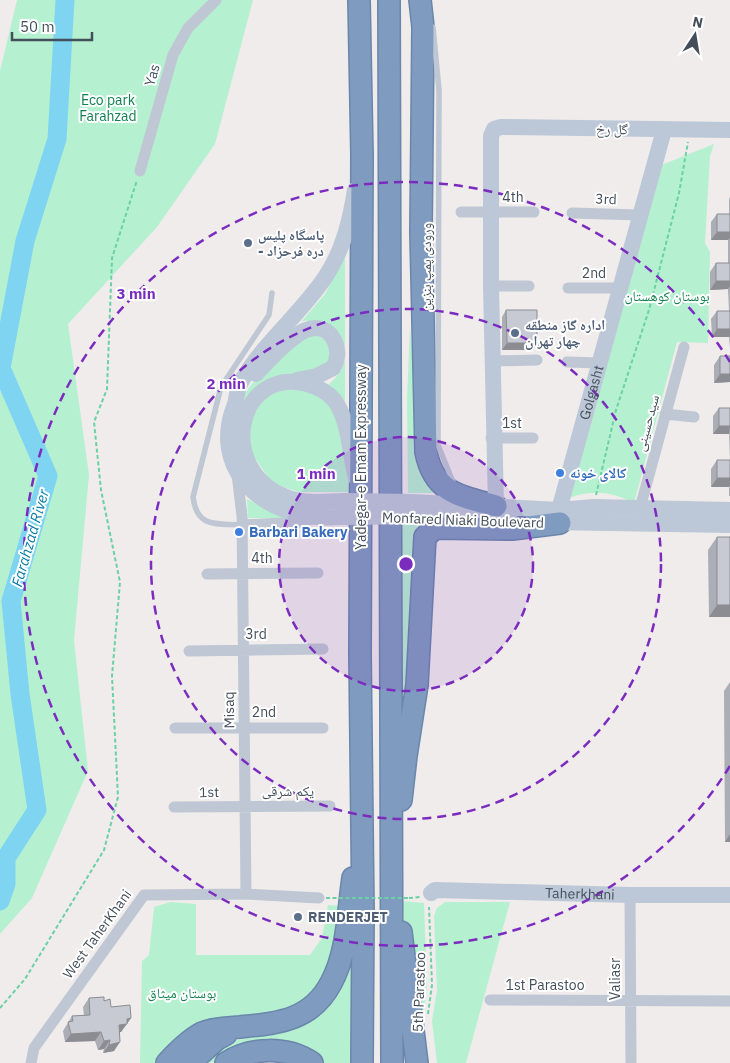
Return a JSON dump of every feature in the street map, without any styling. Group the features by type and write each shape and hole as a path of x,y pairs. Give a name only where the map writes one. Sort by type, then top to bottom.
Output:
{"highway":[{"name":"Yadegar-e Emam Expressway","path":"358,0 362,156 349,503 362,816 364,914 362,1063"},
{"name":"Yadegar-e Emam Expressway","path":"389,0 390,913 392,1063"},
{"path":"420,0 423,37 422,340 426,452 429,466 435,478 447,490 461,497 496,506"},
{"path":"417,1063 405,953 390,868 417,685 425,537 435,528 512,529 559,516"},
{"path":"168,1063 180,1049 203,1033 218,1028 284,1021 300,1016 312,1007 332,982 344,940 362,816"},
{"path":"190,1063 217,1039 240,1027"},
{"path":"226,1063 240,1056 264,1050 295,1054 312,1063"}],"main road":[{"name":"گل رخ","path":"491,212 491,136 494,129 501,127 730,130"},
{"name":"Golgasht","path":"559,516 639,215 664,130"},
{"name":"Monfared Niaki Boulevard","path":"362,156 350,219 338,253 326,275 307,301 248,370 239,385 229,421 227,440 236,470 245,484 268,503 280,509 316,517 349,503 424,516 559,516 674,525 730,526"},
{"path":"491,212 493,438 496,506"},
{"name":"Monfared Niaki Boulevard","path":"236,401 258,372 300,333 319,329 334,338 338,352 336,362 330,370 317,376 288,381 273,386 261,393 248,411 242,432 242,444 246,461 262,483 285,496 306,501 349,503 411,502 496,506 559,516 593,507 730,510"},
{"path":"288,381 318,387 334,400 345,422 350,457 349,503"},
{"path":"674,525 711,534 730,535"},
{"name":"Taherkhani","path":"431,892 436,890 630,895 730,895"}],"street":[{"name":"Yas","path":"140,171 173,55 188,28 216,0"},
{"name":"4th","path":"461,212 534,212"},
{"name":"3rd","path":"572,213 639,215"},
{"path":"491,286 530,286"},
{"name":"2nd","path":"568,288 620,288"},
{"name":"سیدحسینی","path":"640,508 684,347"},
{"path":"493,361 537,360"},
{"path":"567,362 600,363"},
{"path":"665,414 694,417"},
{"name":"1st","path":"493,438 533,438"},
{"name":"Misaq","path":"236,470 241,499 242,525 246,894"},
{"path":"242,525 303,522 316,517"},
{"name":"4th","path":"207,574 318,573"},
{"name":"3rd","path":"189,651 323,649"},
{"name":"2nd","path":"175,728 323,728"},
{"name":"1st","path":"174,807 245,806"},
{"name":"یکم شرقی","path":"245,806 330,806"},
{"name":"West TaherKhani","path":"31,1063 34,1048 142,896 246,894 323,898"},
{"name":"Valiasr","path":"630,895 631,1063"},
{"name":"1st Parastoo","path":"490,1000 730,1001"}],"lane":[{"name":"ورودی پمپ بنزین","path":"432,20 439,90 438,445 452,481 459,485"},
{"path":"242,525 208,523 197,513 193,497 221,387 269,315 272,293"},
{"path":"466,489 496,506"}],"path":[{"path":"593,507 616,410 649,310 679,193 691,130"},
{"path":"0,1008 25,978 104,850 118,797 112,676 120,582 101,490 94,422 108,389 112,258 140,171"},
{"name":"5th Parastoo","path":"427,1022 432,985 429,897 431,892"},
{"path":"323,898 410,898"}],"green space":[{"name":"Eco park Farahzad","path":"17,0 253,0 215,144 157,227 68,324 89,475 74,640 88,771 32,898 0,934 0,71"},
{"name":"بوستان کوهستان","path":"714,144 710,156 705,243 710,252 708,343 677,342 634,503 617,496 601,493 568,498 659,166"},
{"path":"345,256 345,351 343,342 337,333 328,326 317,322 302,321 325,294"},
{"path":"410,327 422,474 435,493 408,493 407,399"},
{"path":"307,332 330,341 330,364 248,401 242,397 255,380"},
{"path":"345,355 345,402 328,385 338,375 344,364"},
{"path":"276,390 311,390 335,408 346,457 349,492 299,492 272,483 248,448 250,419 256,406"},
{"path":"247,499 284,518 248,518"},
{"path":"400,520 443,521 430,526 401,769"},
{"path":"402,901 424,903 427,985 422,1024 407,951"},
{"name":"بوستان میثاق","path":"170,902 196,904 196,955 310,955 322,938 328,905 342,906 328,968 307,1002 159,1063 140,1063 142,961 149,955 154,907"},
{"path":"354,902 354,1063 320,1063 314,1058 200,1063 237,1040 282,1032 304,1022"},
{"path":"445,902 510,902 466,1063 437,1063 432,1021 437,990 434,916 437,908"}],"building":[{"path":"717,214 730,214 730,232 717,232"},
{"path":"716,263 730,263 730,281 716,281"},
{"path":"506,310 537,310 537,343 507,343"},
{"path":"717,311 730,311 730,329 717,329"},
{"path":"720,356 730,356 730,374 720,374"},
{"path":"719,408 730,408 730,426 719,426"},
{"path":"717,460 730,460 730,478 717,478"},
{"path":"717,537 730,537 730,605 717,605"},
{"path":"104,997 104,1001 110,999 111,1007 130,1005 131,1018 127,1019 127,1024 119,1025 120,1042 109,1045 110,1040 104,1041 101,1032 71,1034 68,1022 73,1021 72,1016 90,1015 89,998"}],"waterway":[{"name":"Farahzad River","path":"0,901 6,884 6,858 37,810 20,694 11,601 48,476 1,368 25,241 57,139 65,0"}],"place":[{"name":"پاسگاه پلیس - دره فرحزاد","path":"248,243"},
{"name":"اداره گاز منطقه چهار تهران","path":"515,333"},
{"name":"کالای خونه","path":"560,473"},
{"name":"Barbari Bakery","path":"239,532"},
{"name":"RENDERJET","path":"298,917"}]}
